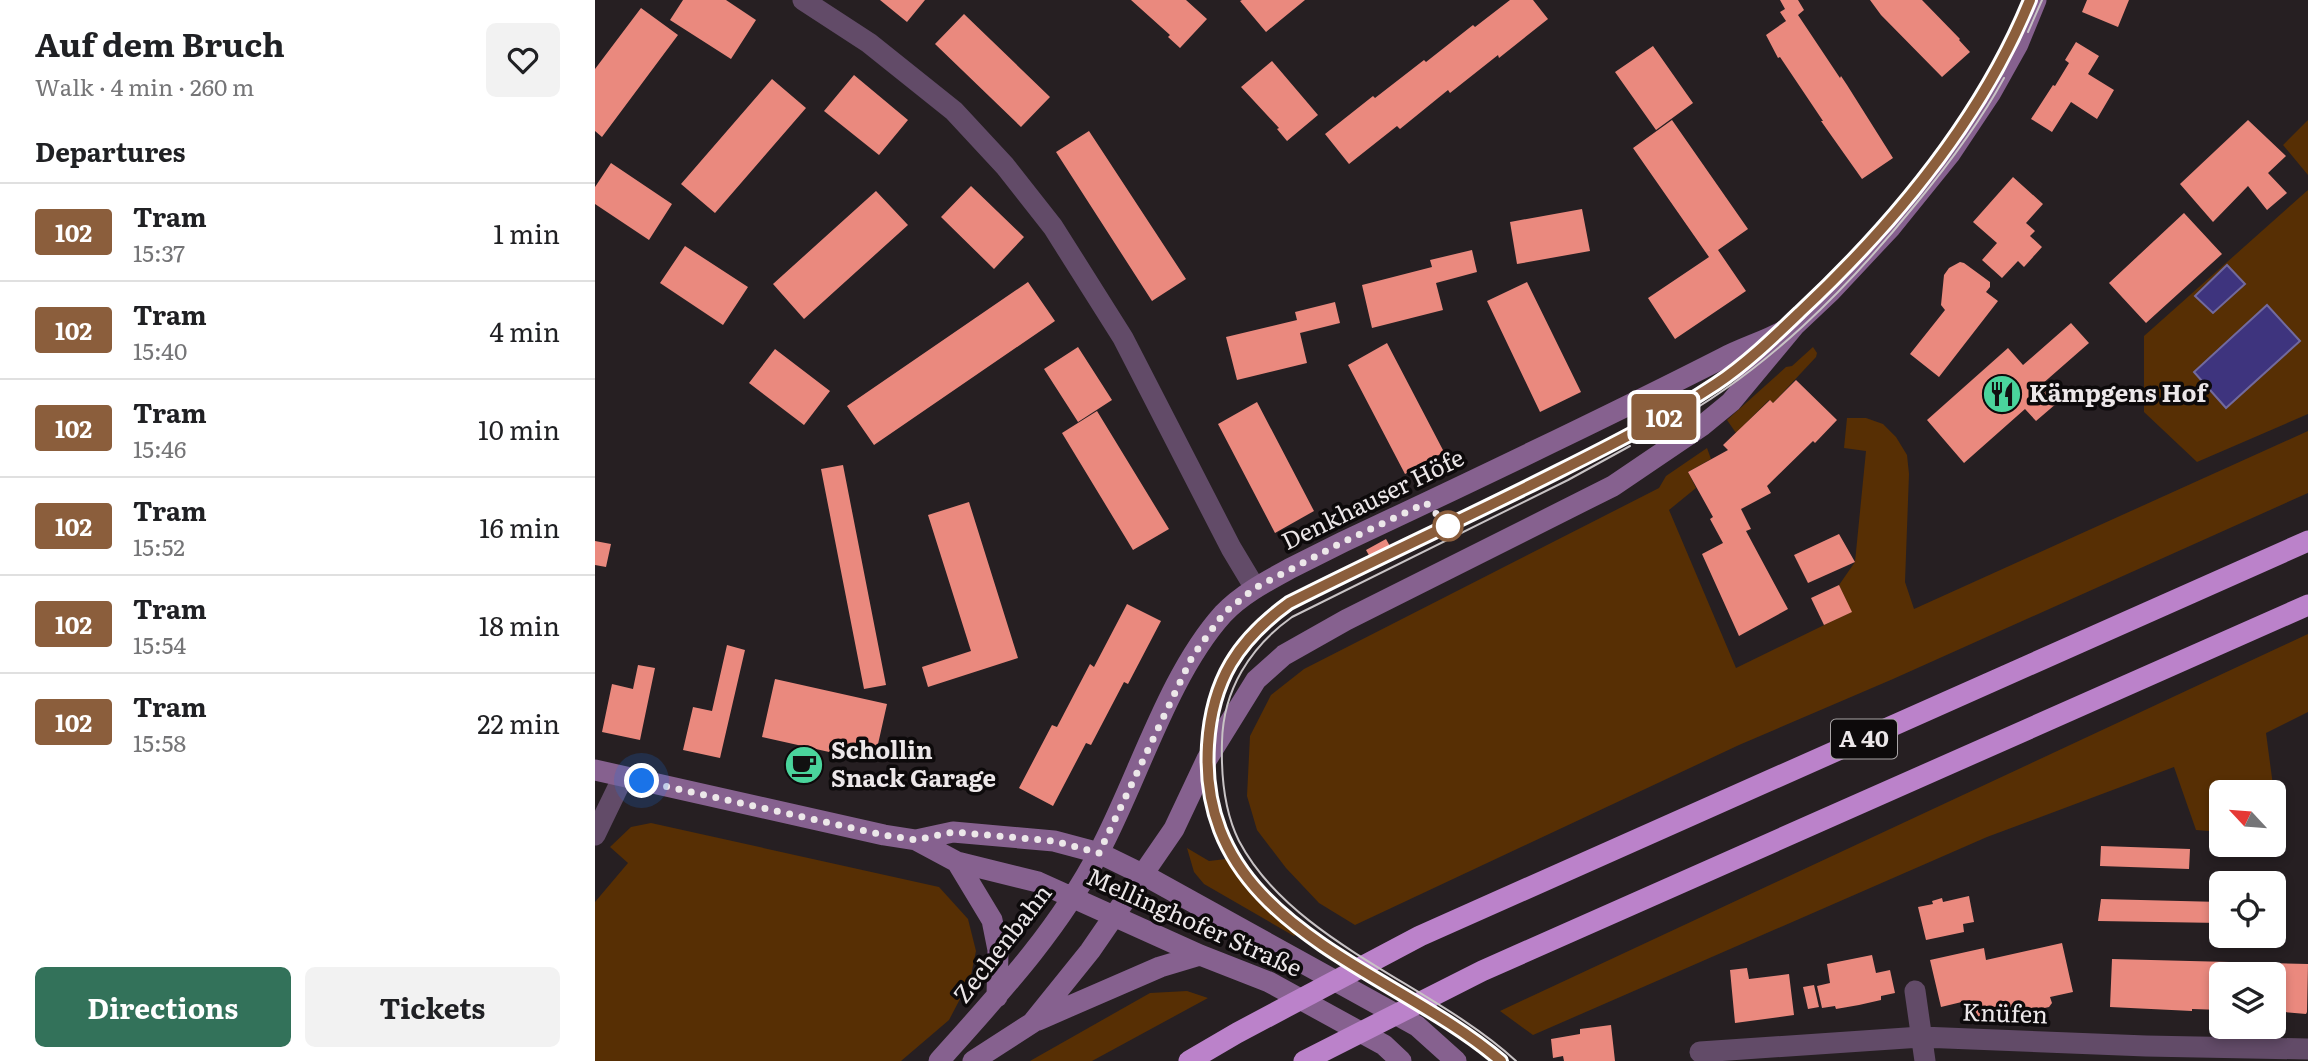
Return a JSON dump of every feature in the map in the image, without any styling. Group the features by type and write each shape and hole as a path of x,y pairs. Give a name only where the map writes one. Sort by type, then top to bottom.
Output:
{"highway":[{"name":"A 40","path":"1189,1061 1420,936 2308,541"},
{"name":"A 40","path":"1304,1061 1482,971 2308,605"}],"main road":[{"name":"Denkhauser Höfe","path":"1144,875 1174,829 1222,732 1256,680 1284,656 1346,620 1613,486 1703,425 1731,402 1795,325 1891,227 1950,154 2018,44 2036,0"},
{"name":"Denkhauser Höfe","path":"1099,853 1192,657 1224,613 1255,588 1341,543 1795,325"},
{"name":"Mellinghofer Straße","path":"595,770 871,833 916,840 957,862 1038,882 1200,955 1269,982 1384,1045 1401,1060"},
{"name":"Mellinghofer Straße","path":"916,840 953,832 1054,841 1099,853 1144,875 1417,1026 1456,1061"},
{"name":"Zechenbahn","path":"939,1061 997,997 1055,926 1099,853"},
{"path":"957,862 992,919 998,950 997,997"},
{"path":"1033,1023 1090,951 1144,875"},
{"path":"973,1061 1033,1023 1160,967 1200,955"}],"street":[{"path":"803,0 869,43 954,111 1006,166 1045,216 1123,338 1231,548 1255,588"},
{"path":"595,835 623,777"},
{"path":"1915,991 1925,1061"},
{"name":"Knüfen","path":"1700,1052 1921,1037 2147,1054 2308,1049"}],"shaded area":[{"path":"2308,120 2308,175 2283,145"},
{"path":"2308,190 2308,414 2197,462 2144,412 2144,336"},
{"path":"2227,265 2245,284 2213,313 2195,296"},
{"path":"2267,305 2300,341 2226,408 2194,372"},
{"path":"1813,347 1817,353 1816,357 1773,403 1769,400 1736,433 1727,420 1786,367 1792,366"},
{"path":"1847,418 1866,418 1883,424 1896,437 1907,455 1909,474 1905,582 1914,609 2308,431 2308,493 1739,745 1355,925 1319,903 1286,868 1257,830 1247,796 1250,736 1271,695 1304,669 1659,488 1666,476 1707,448 1711,459 1688,472 1696,488 1669,510 1736,668 1851,612 1839,585 1855,562 1866,451 1844,448"},
{"path":"2308,634 2308,712 2266,733 2272,780 2209,780 2209,831 2196,830 2174,767 1987,837 1533,1035 1500,1011"},
{"path":"651,823 939,887 968,919 976,951 970,980 949,1020 901,1061 595,1061 595,902 628,863 610,847 631,827"},
{"path":"1187,848 1209,861 1226,859 1258,900 1298,933 1294,936 1204,884 1194,872"},
{"path":"1187,991 1208,998 1092,1061 1030,1061 1150,993"}],"building":[{"path":"683,0 726,0 756,20 731,59 670,20"},
{"path":"880,0 925,0 907,22"},
{"path":"1131,0 1186,0 1207,19 1180,48 1168,37 1170,35"},
{"path":"1305,0 1266,32 1240,1"},
{"path":"1510,0 1533,0 1548,19 1499,58 1498,55 1450,93 1448,90 1400,129 1397,126 1349,164 1325,134 1373,96 1375,98"},
{"path":"1780,0 1798,0 1804,10 1798,15 1893,158 1862,179 1780,57 1778,58 1766,35 1786,21 1780,12 1785,9"},
{"path":"1870,0 1922,0 1970,52 1942,77 1881,15"},
{"path":"2087,0 2129,0 2118,27 2082,12"},
{"path":"641,8 678,35 602,137 595,131 595,69"},
{"path":"964,14 1050,97 1021,127 935,44"},
{"path":"2076,42 2099,56 2088,74 2114,90 2097,119 2071,102 2052,132 2031,119 2069,63 2065,60"},
{"path":"1653,46 1693,103 1656,130 1615,72"},
{"path":"1272,61 1318,115 1287,141 1277,129 1279,128 1241,87"},
{"path":"854,75 908,120 879,155 824,111"},
{"path":"772,79 806,108 715,213 681,184"},
{"path":"1672,120 1748,229 1718,250 1746,291 1675,339 1648,298 1709,257 1633,148"},
{"path":"2248,120 2286,156 2268,173 2287,193 2267,210 2248,186 2213,222 2180,184"},
{"path":"1089,131 1186,279 1152,301 1056,152"},
{"path":"611,163 672,204 649,240 595,204 595,187"},
{"path":"2013,177 2043,204 2026,223 2035,231 2030,236 2042,247 2024,267 2018,261 2002,278 1982,260 1997,243 1973,222"},
{"path":"971,186 1024,237 994,269 941,217"},
{"path":"876,191 908,225 804,319 773,284"},
{"path":"1582,209 1590,251 1517,264 1510,222"},
{"path":"2184,213 2222,254 2146,323 2109,283"},
{"path":"685,246 748,287 723,325 660,283"},
{"path":"1472,250 1477,272 1436,283 1443,310 1372,328 1362,285 1432,267 1430,260"},
{"path":"1960,262 1990,282 1986,292 1998,301 1939,377 1910,354 1945,310 1941,305 1944,275 1949,268"},
{"path":"1028,282 1055,321 874,445 847,406"},
{"path":"1527,282 1581,392 1540,412 1487,301"},
{"path":"1335,302 1340,323 1300,333 1307,363 1237,380 1226,337 1297,320 1295,312"},
{"name":"Kämpgens Hof","path":"2071,323 2089,343 2041,385 2057,403 2036,421 2025,409 1964,463 1927,420 2008,348 2023,365"},
{"path":"1387,343 1444,452 1405,474 1348,365"},
{"path":"1078,347 1112,400 1078,422 1044,369"},
{"path":"775,349 830,391 804,425 749,383"},
{"path":"1796,380 1837,420 1767,486 1771,493 1741,509 1751,529 1746,531 1788,609 1739,636 1702,554 1723,543 1710,519 1713,517 1688,472 1728,450 1723,445 1770,400 1773,403"},
{"path":"1257,402 1314,511 1275,533 1218,424"},
{"path":"1097,411 1169,529 1133,550 1062,433"},
{"path":"843,465 886,685 864,689 821,469"},
{"path":"969,502 1018,658 928,687 922,667 971,651 928,515"},
{"path":"1839,534 1855,562 1808,583 1794,555"},
{"path":"1386,539 1391,548 1371,559 1366,550"},
{"path":"595,541 611,544 606,567 595,565"},
{"path":"1839,585 1852,612 1824,625 1811,598"},
{"path":"1127,604 1161,621 1128,684 1124,682 1091,745 1086,743 1053,806 1019,788 1052,725 1057,727 1090,664 1094,667"},
{"path":"727,645 745,650 720,758 683,750 693,707 712,711"},
{"path":"638,665 655,668 640,740 602,732 612,684 633,689"},
{"path":"775,679 887,704 874,762 762,737"},
{"path":"2101,846 2190,849 2189,869 2100,866"},
{"path":"1969,896 1974,922 1963,924 1964,932 1926,940 1918,907 1933,904 1932,901 1942,898 1943,902"},
{"path":"2101,899 2209,902 2209,923 2098,921"},
{"path":"2062,943 2073,992 2050,997 2052,1003 2049,1007 1991,1020 1986,1016 1974,1019 1970,1000 1941,1007 1930,960 1984,948 1986,960"},
{"path":"1872,955 1876,973 1890,970 1895,993 1881,996 1881,1000 1859,1005 1836,1009 1835,1006 1822,1008 1817,986 1830,983 1827,964"},
{"path":"2112,959 2230,962 2209,962 2209,1010 2110,1007"},
{"path":"2286,963 2308,964 2306,1014 2286,1012"},
{"path":"1747,968 1749,979 1789,974 1794,1015 1735,1023 1730,970"},
{"path":"1814,985 1819,1007 1808,1009 1803,987"},
{"path":"1611,1025 1615,1061 1564,1061 1563,1056 1553,1058 1551,1039 1580,1034 1580,1029"}],"tram line":[{"path":"1501,1061 1451,1024 1319,940 1266,900 1245,877 1225,842 1209,784 1209,728 1222,680 1229,665 1259,626 1289,603 1625,437 1698,395 1749,359 1869,243 1931,168 1986,87 2030,0"},
{"name":"102","path":"1501,1061 1465,1034 1314,940 1271,905 1240,871 1226,845 1216,814 1210,791 1207,758 1209,729 1227,670 1240,647 1260,624 1289,603 1659,420 1719,382 1775,336 1828,286 1884,225 1946,149 1985,91 2013,40 2030,0"},
{"path":"2028,32 2042,0"},
{"path":"1669,424 1739,379 1771,354 1832,298 1889,237 1939,175 1974,128 2004,78"},
{"path":"1516,1061 1446,1009 1328,935 1293,907 1263,876 1239,841 1230,818 1222,767 1227,705 1252,656 1263,642 1292,617 1568,480 1630,446"}],"place":[{"name":"Kämpgens Hof","path":"2002,394"},
{"name":"Schollin Snack Garage","path":"804,765"}],"route":[{"path":"642,781 884,835 916,840 953,832 1054,841 1099,853 1192,657 1224,613 1255,588 1426,503 1448,526"}]}
